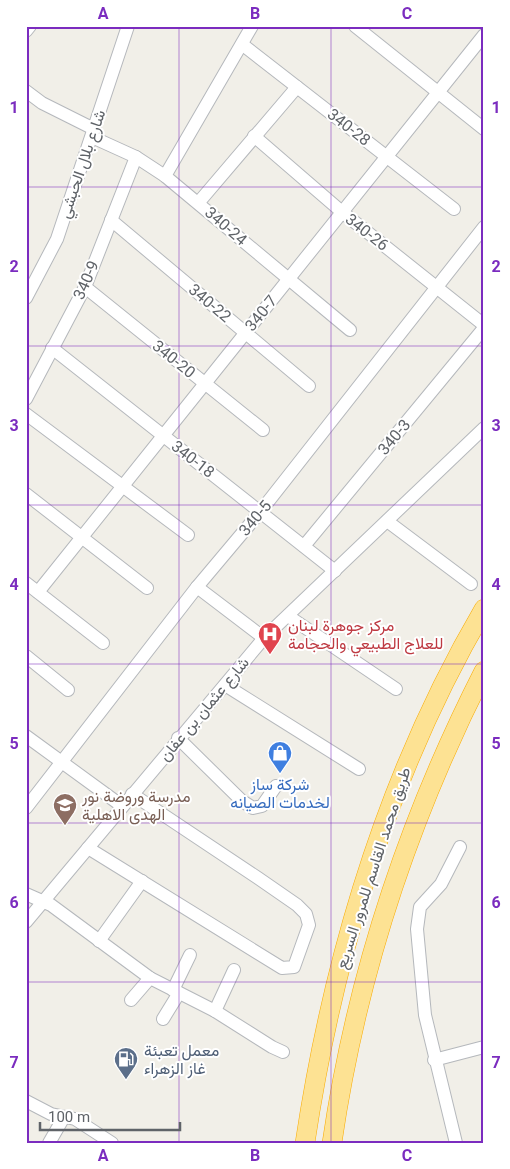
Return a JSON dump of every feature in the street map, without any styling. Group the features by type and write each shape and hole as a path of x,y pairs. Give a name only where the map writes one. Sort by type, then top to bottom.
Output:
{"highway":[{"name":"طريق محمد القاسم للمرور السريع","path":"305,1143 316,1072 332,995 364,886 396,794 428,712 480,615 484,604"},
{"name":"طريق محمد القاسم للمرور السريع","path":"332,1143 342,1075 379,929 401,859 484,671"},
{"path":"470,699 484,681"}],"street":[{"path":"26,31 30,26"},
{"name":"شارع بلال الحبشي","path":"26,298 57,238 128,26"},
{"path":"166,176 243,45 252,26"},
{"path":"355,26 484,129"},
{"name":"340-7","path":"38,592 484,35"},
{"name":"340-28","path":"243,45 454,210"},
{"path":"199,202 297,87"},
{"name":"340-24","path":"26,91 42,103 166,176 350,330"},
{"name":"340-26","path":"254,136 342,212 484,326"},
{"name":"340-9","path":"26,399 85,287 136,158"},
{"name":"340-22","path":"111,220 309,386"},
{"name":"340-5","path":"26,808 196,587 260,512 484,227"},
{"name":"340-20","path":"85,287 263,430"},
{"name":"340-3","path":"304,546 484,326"},
{"name":"340-18","path":"52,348 334,571"},
{"path":"26,414 188,535"},
{"name":"شارع عثمان بن عفان","path":"26,922 178,738 264,638 484,428"},
{"path":"26,494 147,588"},
{"path":"387,521 471,584"},
{"path":"26,583 103,643"},
{"path":"196,587 264,638"},
{"path":"288,616 396,689"},
{"path":"26,656 68,690"},
{"path":"225,685 359,769"},
{"path":"26,736 122,806"},
{"path":"178,738 242,801 253,808 262,806 276,786"},
{"path":"88,848 282,968 294,967 309,925 306,914 297,905 132,794"},
{"path":"456,1143 434,1060 425,1015 416,928 420,907 441,884 460,848"},
{"path":"98,940 142,881"},
{"path":"26,894 44,901 150,978 215,1011 283,1052"},
{"path":"163,1019 190,955"},
{"path":"215,1011 234,970"},
{"path":"131,1000 150,978"},
{"path":"434,1060 484,1047"},
{"path":"26,1101 40,1110 80,1121 112,1143"},
{"path":"49,1143 64,1116"}],"place":[{"name":"مركز جوهرة لبنان للعلاج الطبيعي والحجامة","path":"270,655"},
{"name":"شركة ساز لخدمات الصيانه","path":"280,774"},
{"name":"مدرسة وروضة نور الهدى الاهلية","path":"65,826"},
{"name":"معمل تعبئة غاز الزهراء","path":"126,1080"}]}
